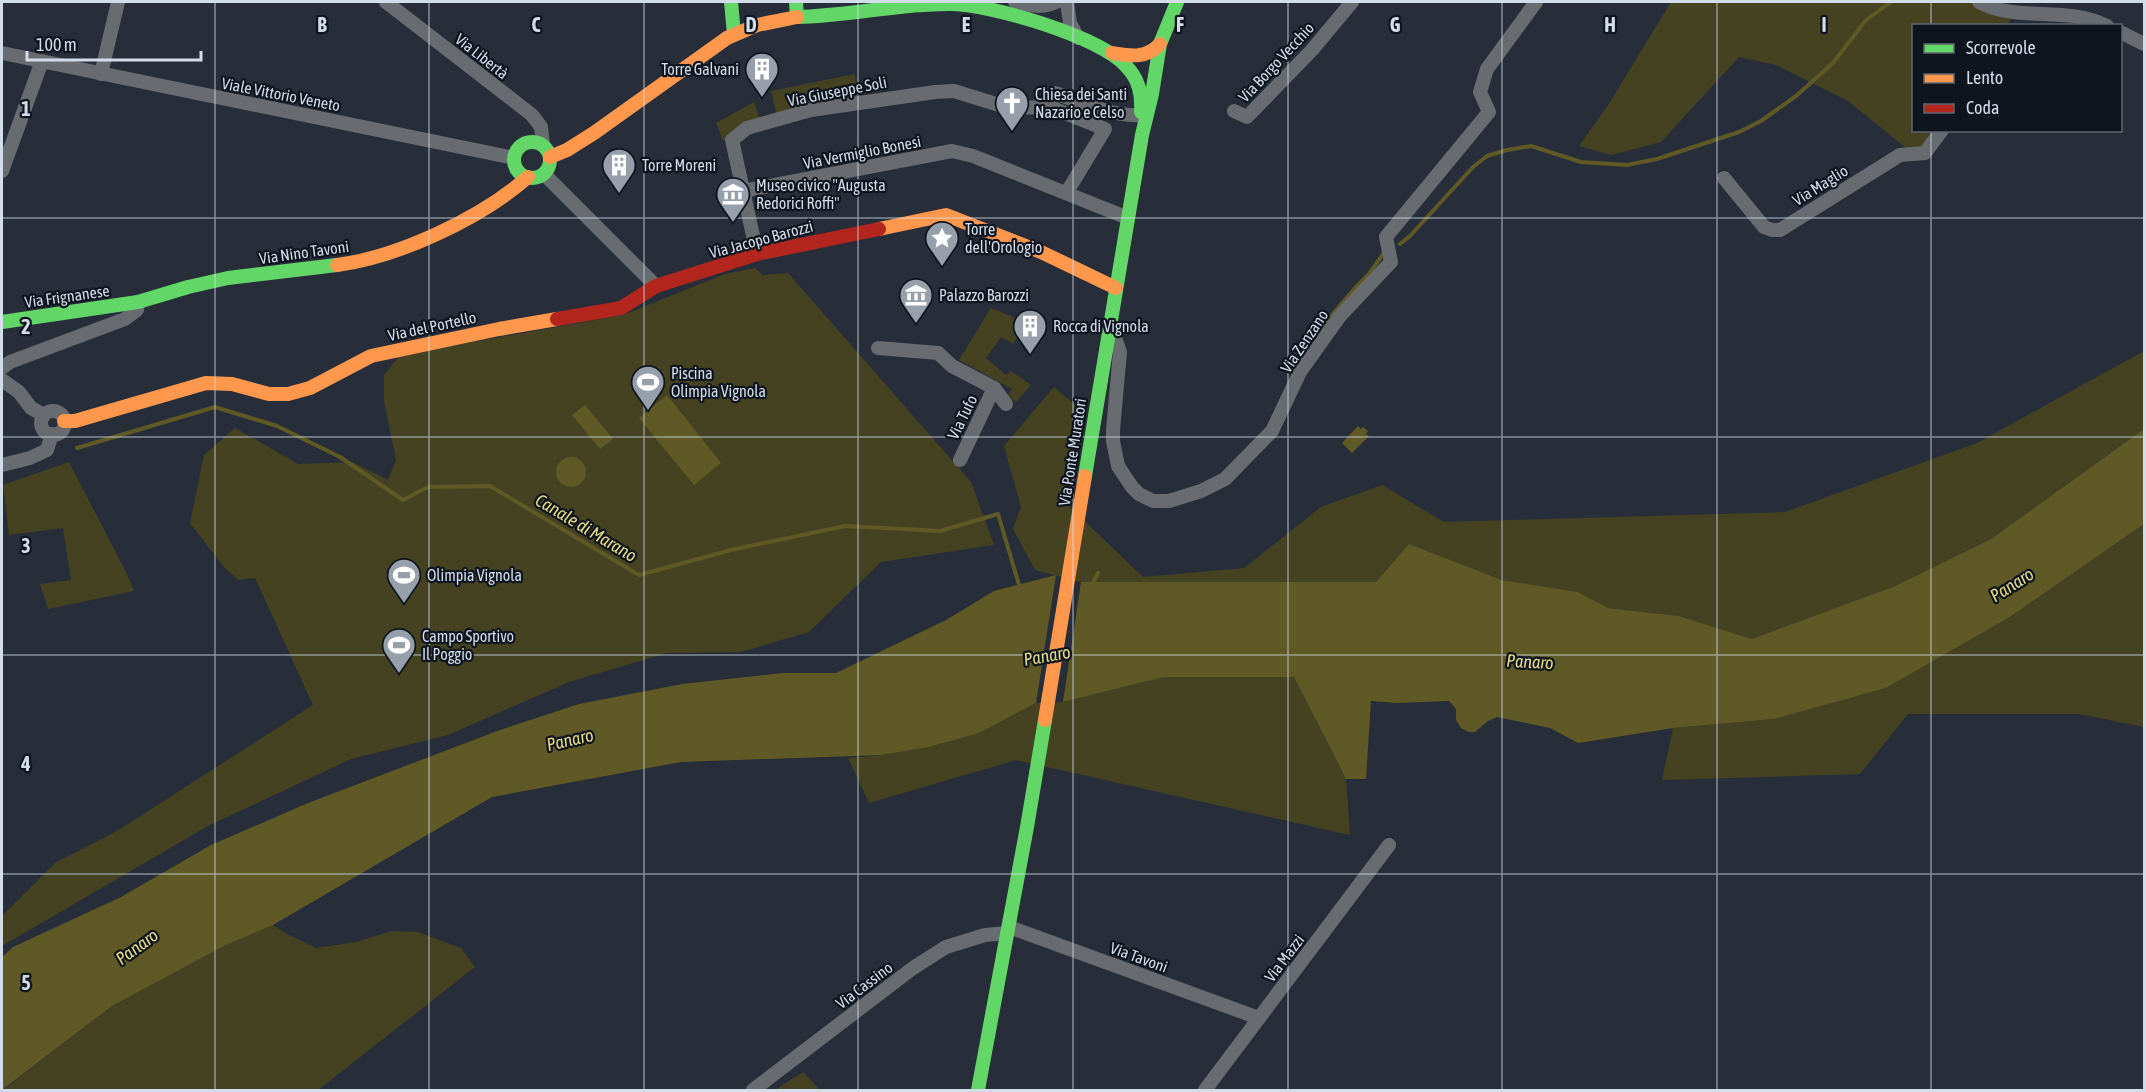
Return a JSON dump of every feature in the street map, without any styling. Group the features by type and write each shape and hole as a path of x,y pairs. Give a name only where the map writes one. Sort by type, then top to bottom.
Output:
{"main road":[{"path":"731,2 734,34"},
{"path":"796,2 797,17"},
{"path":"1142,135 1152,94 1160,44 1177,2"},
{"path":"550,157 567,150 594,133 734,34 757,25 797,17 829,17 936,4 958,4 1020,17 1112,53 1145,55 1154,52 1160,44"},
{"path":"1112,53 1132,71 1138,81 1141,91 1142,135"},
{"name":"Via Ponte Muratori","path":"1008,930 1142,135"},
{"path":"534,142 543,145 550,157 549,166 544,174 533,178 518,170 514,158 518,149 525,143 534,142"},
{"name":"Via Nino Tavoni","path":"138,302 208,282 258,274 335,267 400,249 453,226 510,193 528,177"},
{"name":"Via Jacopo Barozzi","path":"656,286 757,254 946,215 1041,252 1116,288"},
{"name":"Via del Portello","path":"64,421 75,421 212,382 234,384 275,395 301,391 314,387 371,356 499,328 621,308 656,286"},
{"name":"Via Frignanese","path":"2,322 138,302"},
{"path":"978,1090 1008,930"}],"street":[{"path":"101,74 118,2"},
{"name":"Via Libertà","path":"386,2 532,115 541,127 543,145"},
{"path":"797,17 827,8 872,2"},
{"path":"1015,2 1049,6 1056,2"},
{"path":"1067,2 1070,23 1078,38"},
{"name":"Via Borgo Vecchio","path":"1234,111 1247,117 1312,50 1352,2"},
{"name":"Via Zenzano","path":"1110,324 1120,352 1113,441 1118,466 1132,488 1153,501 1169,501 1201,491 1224,479 1272,431 1306,363 1340,316 1391,262 1386,237 1489,112 1480,92 1487,69 1536,2"},
{"path":"1980,2 2016,19 2062,14 2093,19 2103,24"},
{"path":"2122,32 2145,44"},
{"name":"Viale Vittorio Veneto","path":"2,52 514,158"},
{"path":"2,171 42,61"},
{"name":"Via Giuseppe Soli","path":"742,191 732,140 747,128 811,110 915,94 954,91 1009,108 1050,107"},
{"path":"1128,218 1067,192 1105,129 1050,107 1055,93 1110,112 1141,116"},
{"name":"Via Maglio","path":"1724,177 1764,227 1772,231 1780,230 1900,155 1925,153 1941,132"},
{"name":"Via Vermiglio Bonesi","path":"742,191 952,151 973,156 1067,192"},
{"path":"544,174 656,286"},
{"path":"742,191 757,254"},
{"path":"2,368 10,362 125,319 137,310 138,302"},
{"path":"878,348 938,353 952,366 994,388 1006,404"},
{"path":"2,380 19,392 31,408 44,415"},
{"name":"Via Tufo","path":"960,459 994,388"},
{"path":"50,412 62,415 64,421 62,430 52,434 45,432 42,425 44,415 50,412"},
{"path":"2,465 47,450 52,434"},
{"name":"Via Mazzi","path":"1205,1090 1389,844"},
{"name":"Via Tavoni","path":"1008,930 1259,1018"},
{"name":"Via Cassino","path":"753,1090 913,968 946,947 1008,930"}],"shaded area":[{"path":"1671,2 1998,2 2011,18 2008,24 1912,24 1912,132 1939,132 1916,156 1848,101 1776,65 1739,57 1661,142 1611,155 1579,146 1610,102"},
{"path":"855,74 857,99 777,116 771,91"},
{"path":"754,102 760,119 723,141 716,123"},
{"path":"755,268 763,275 788,273 971,482 994,545 881,562 809,632 741,652 667,653 569,682 448,735 351,759 208,826 2,946 2,916 55,863 117,831 313,705 255,578 238,580 224,567 190,523 204,455 235,428 298,464 352,462 388,480 396,460 384,401 384,375 400,355 623,315 725,274"},
{"path":"991,308 1028,323 1013,344 1001,337 986,358 1006,375 1011,371 1031,385 1016,402 1008,395 1012,389 959,360"},
{"path":"2144,351 2144,429 1991,539 1895,586 1752,639 1679,616 1608,608 1578,592 1502,580 1409,544 1376,582 1081,582 1035,570 1013,529 1021,507 1004,446 1054,387 1085,413 1070,507 1143,577 1244,568 1321,507 1382,485 1444,522 1785,512 1977,443"},
{"path":"69,462 134,591 48,609 40,584 71,580 63,528 9,535 3,485"},
{"path":"2144,524 2144,727 2079,714 1908,714 1860,774 1662,780 1673,728 1774,719 1886,688 2010,617"},
{"path":"1164,677 1294,677 1346,779 1350,835 1016,760 869,803 848,758 929,747 979,733 1036,703 1063,702"},
{"path":"273,925 316,948 356,942 391,931 418,932 461,948 475,967 318,1090 3,1090 112,1006 224,946"},
{"path":"803,1072 820,1090 775,1090"}],"water":[{"path":"667,395 721,463 694,485 639,418"},
{"path":"585,405 613,439 600,449 572,415"},
{"path":"1358,426 1368,431 1366,434 1369,436 1352,453 1342,443"},
{"name":"Panaro","path":"2144,429 2144,524 2010,617 1886,688 1774,719 1673,728 1578,743 1550,728 1497,717 1475,732 1469,732 1461,728 1456,720 1456,709 1449,701 1397,703 1371,701 1366,779 1346,779 1294,677 1164,677 1063,702 1081,582 1376,582 1409,544 1502,580 1578,592 1608,608 1679,616 1752,639 1895,586 1991,539"},
{"path":"571,457 582,461 586,472 582,483 571,487 560,483 556,472 560,461"},
{"name":"Panaro","path":"1056,575 1036,703 979,733 929,747 882,755 681,762 492,797 273,925 224,946 112,1006 2,1090 2,957 13,947 121,897 211,845 308,803 500,730 579,704 682,684 783,673 836,673 946,620 994,591"}],"waterway":[{"path":"1400,244 1473,167 1487,156 1531,146 1581,162 1627,165 1657,159 1739,132 1761,121 1796,96 1833,63 1866,20 1891,2"},
{"path":"1302,350 1369,274 1383,254"},
{"name":"Canale di Marano","path":"77,448 215,407 277,426 340,457 403,500 428,487 490,486 639,575 731,550 845,526 940,531 998,514 1020,588"},
{"path":"1092,585 1098,573"}],"traffic: fast":[{"path":"731,2 734,34"},
{"path":"796,2 797,17 914,5 952,4 992,10 1044,24 1093,44 1126,66 1139,87 1141,112"},
{"path":"1085,476 1142,135 1152,94 1160,44 1177,2"},
{"path":"532,142 545,147 550,160 545,173 532,178 519,173 514,160 519,147 532,142"},
{"path":"2,322 138,302 228,278 337,265"},
{"path":"978,1090 1045,720"}],"traffic: slow":[{"path":"550,157 567,150 594,133 727,38 757,25 797,17"},
{"path":"1112,53 1144,54 1160,44"},
{"path":"337,265 386,254 438,233 487,207 528,177"},
{"path":"879,229 946,215 1041,252 1116,288"},
{"path":"64,421 75,421 206,383 232,384 269,394 288,394 310,388 371,356 557,319"},
{"path":"1045,720 1085,476"}],"traffic: jam":[{"path":"557,319 621,308 656,286 757,254 879,229"}],"place":[{"name":"Torre Galvani","path":"762,98"},
{"name":"Chiesa dei Santi Nazario e Celso","path":"1012,132"},
{"name":"Torre Moreni","path":"619,194"},
{"name":"Museo civico \"Augusta Redorici Roffi\"","path":"733,223"},
{"name":"Torre dell'Orologio","path":"942,267"},
{"name":"Palazzo Barozzi","path":"916,324"},
{"name":"Rocca di Vignola","path":"1030,355"},
{"name":"Piscina Olimpia Vignola","path":"648,411"},
{"name":"Olimpia Vignola","path":"404,604"},
{"name":"Campo Sportivo Il Poggio","path":"399,674"}]}
